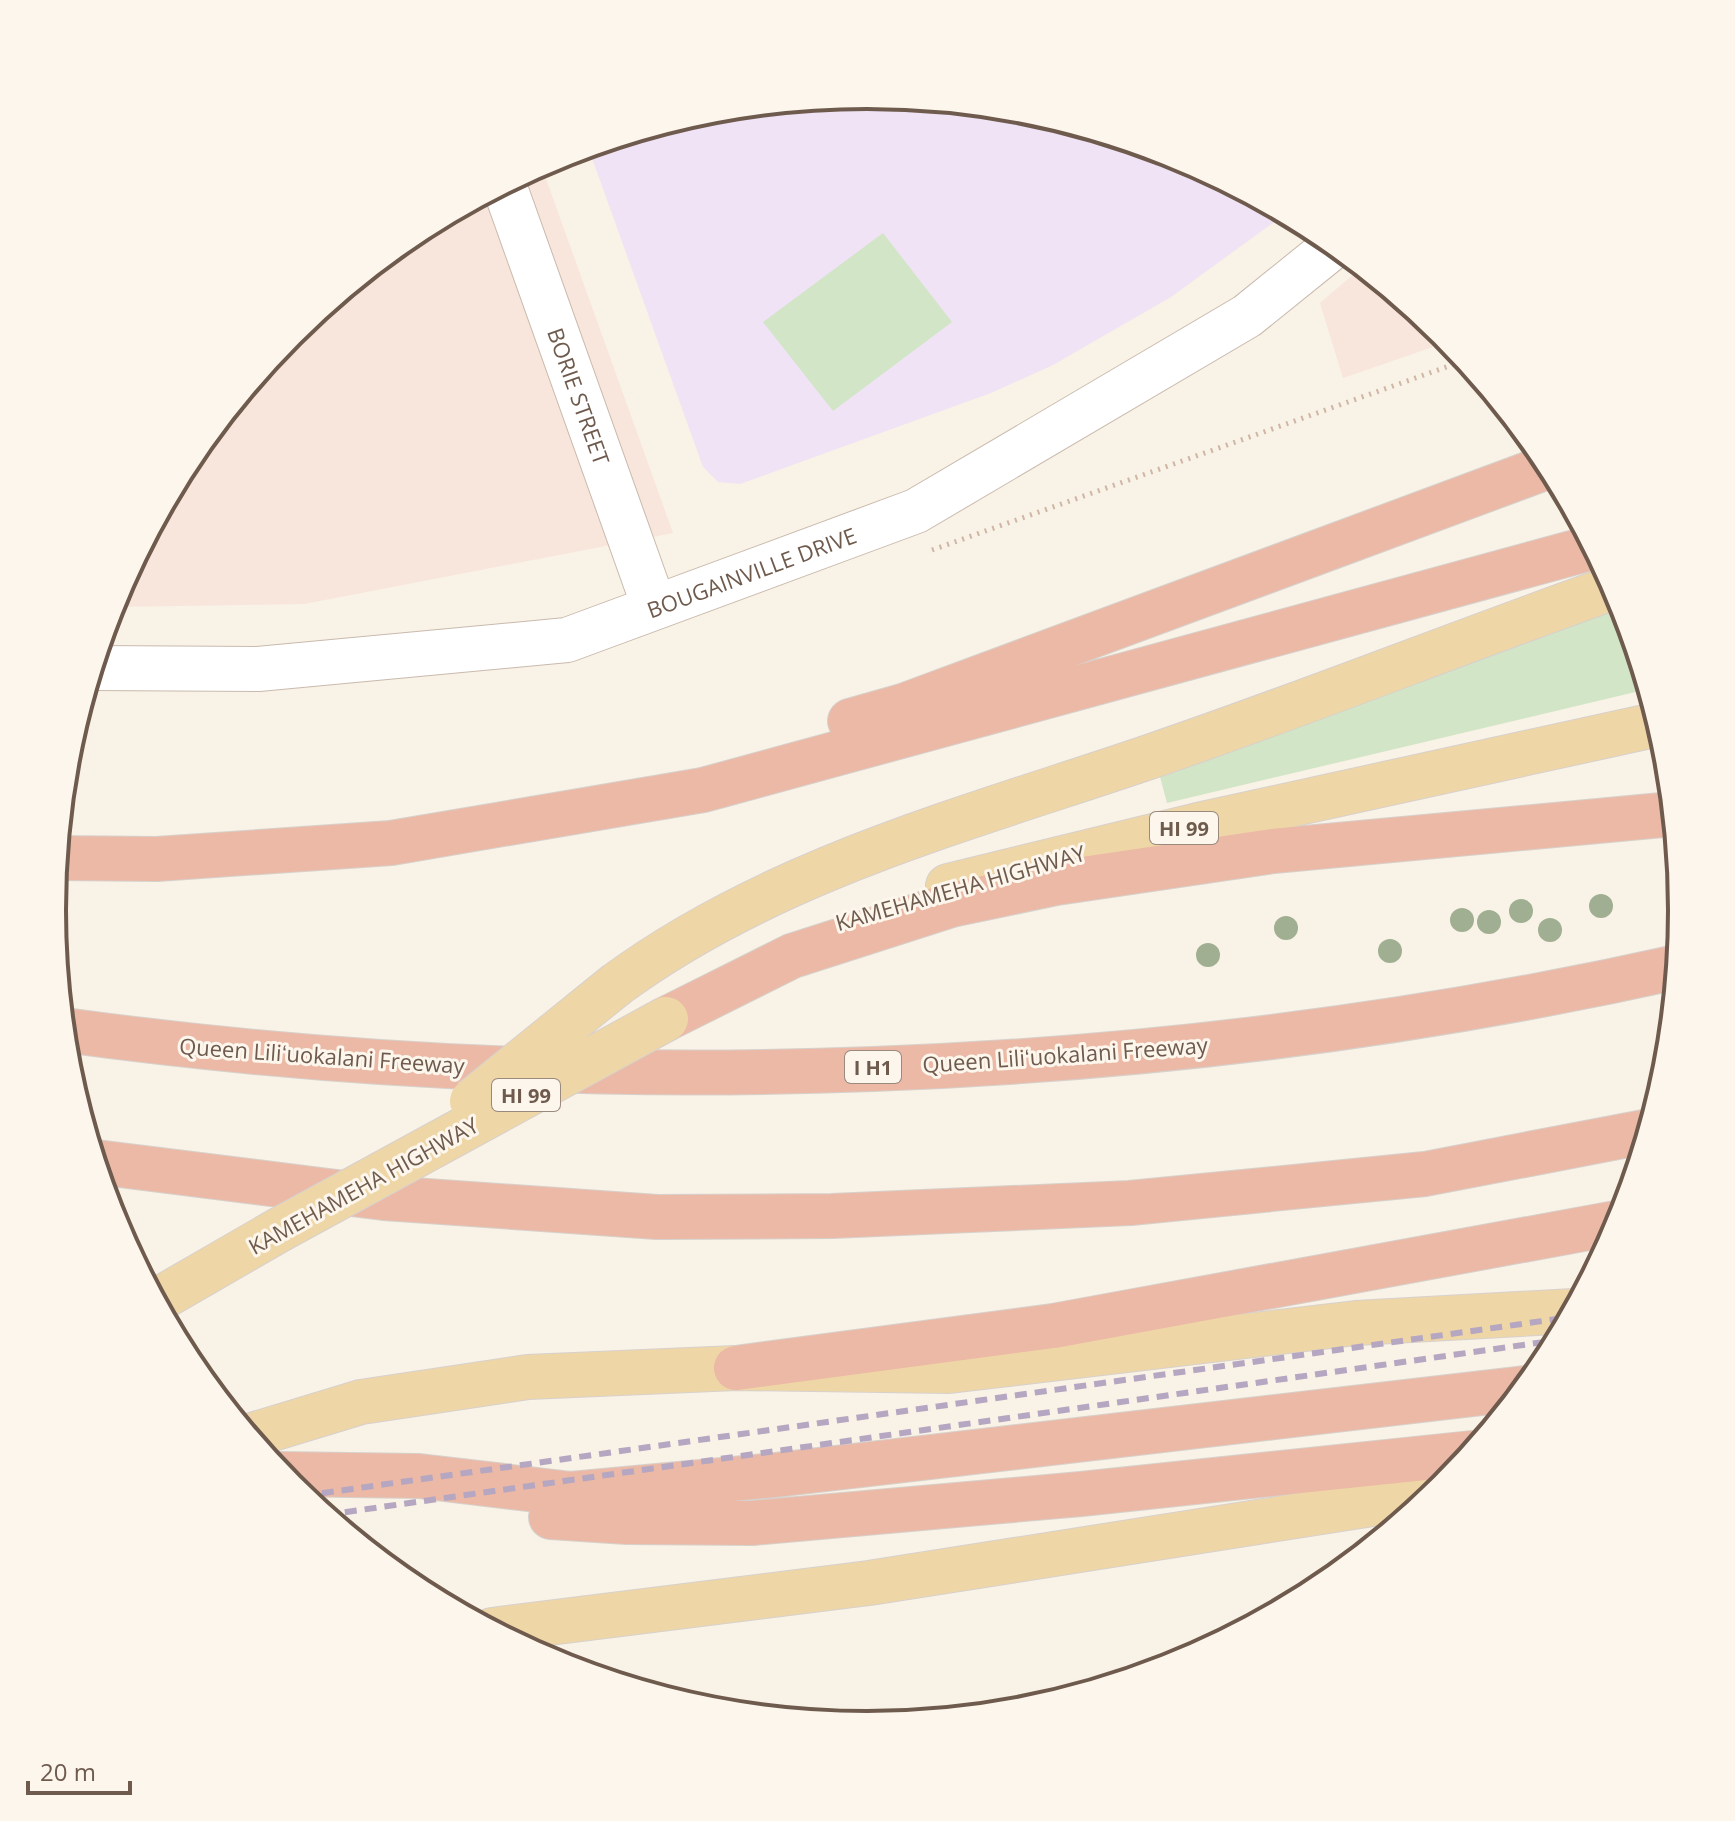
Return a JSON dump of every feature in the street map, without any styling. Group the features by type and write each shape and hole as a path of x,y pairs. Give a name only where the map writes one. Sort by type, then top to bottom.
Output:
{"highway":[{"path":"69,847 302,834 411,820 548,797 721,758 903,706 1538,471"},
{"path":"68,858 157,859 391,843 703,790 1583,550"},
{"path":"666,1019 736,975 951,905 1056,883 1273,851 1663,815"},
{"name":"Queen Liliʻuokalani Freeway","path":"76,1032 220,1051 411,1066 755,1071 957,1065 1192,1046 1354,1025 1555,994 1666,969"},
{"path":"108,1163 384,1198 657,1217 832,1216 1130,1203 1425,1174 1637,1133"},
{"path":"736,1368 1053,1326 1604,1225"},
{"path":"298,1474 419,1476 571,1494 775,1475 1509,1390"},
{"path":"303,1479 459,1510 627,1522 752,1523 1081,1494 1455,1455"}],"main road":[{"path":"387,1170 660,952 730,915 905,836 1151,756 1602,592"},
{"name":"KAMEHAMEHA HIGHWAY","path":"736,975 808,930 904,898 1198,825 1648,727"},
{"name":"KAMEHAMEHA HIGHWAY","path":"165,1296 387,1170 666,1019"},
{"path":"260,1433 361,1402 528,1377 736,1368 949,1371 1356,1323 1562,1312"},
{"path":"510,1628 869,1583 1412,1498"}],"street":[{"name":"BORIE STREET","path":"508,195 654,606"},
{"name":"BOUGAINVILLE DRIVE","path":"104,668 258,669 567,640 916,511 1247,316 1325,253"}],"shaded area":[{"path":"868,109 920,111 1024,124 1075,136 1174,170 1276,221 1171,297 1053,365 991,393 740,484 718,482 703,467 592,159 660,136 763,116"},
{"path":"545,177 673,533 304,604 126,607 173,510 201,465 265,382 301,344 339,308 422,244 467,216"},
{"path":"1354,274 1436,346 1343,378 1320,303"}],"green space":[{"path":"883,233 952,322 833,411 763,322"},
{"path":"1611,612 1638,691 1167,803 1159,773"}],"railway":[{"path":"319,1494 1557,1319"},
{"path":"339,1513 1543,1342"}]}
